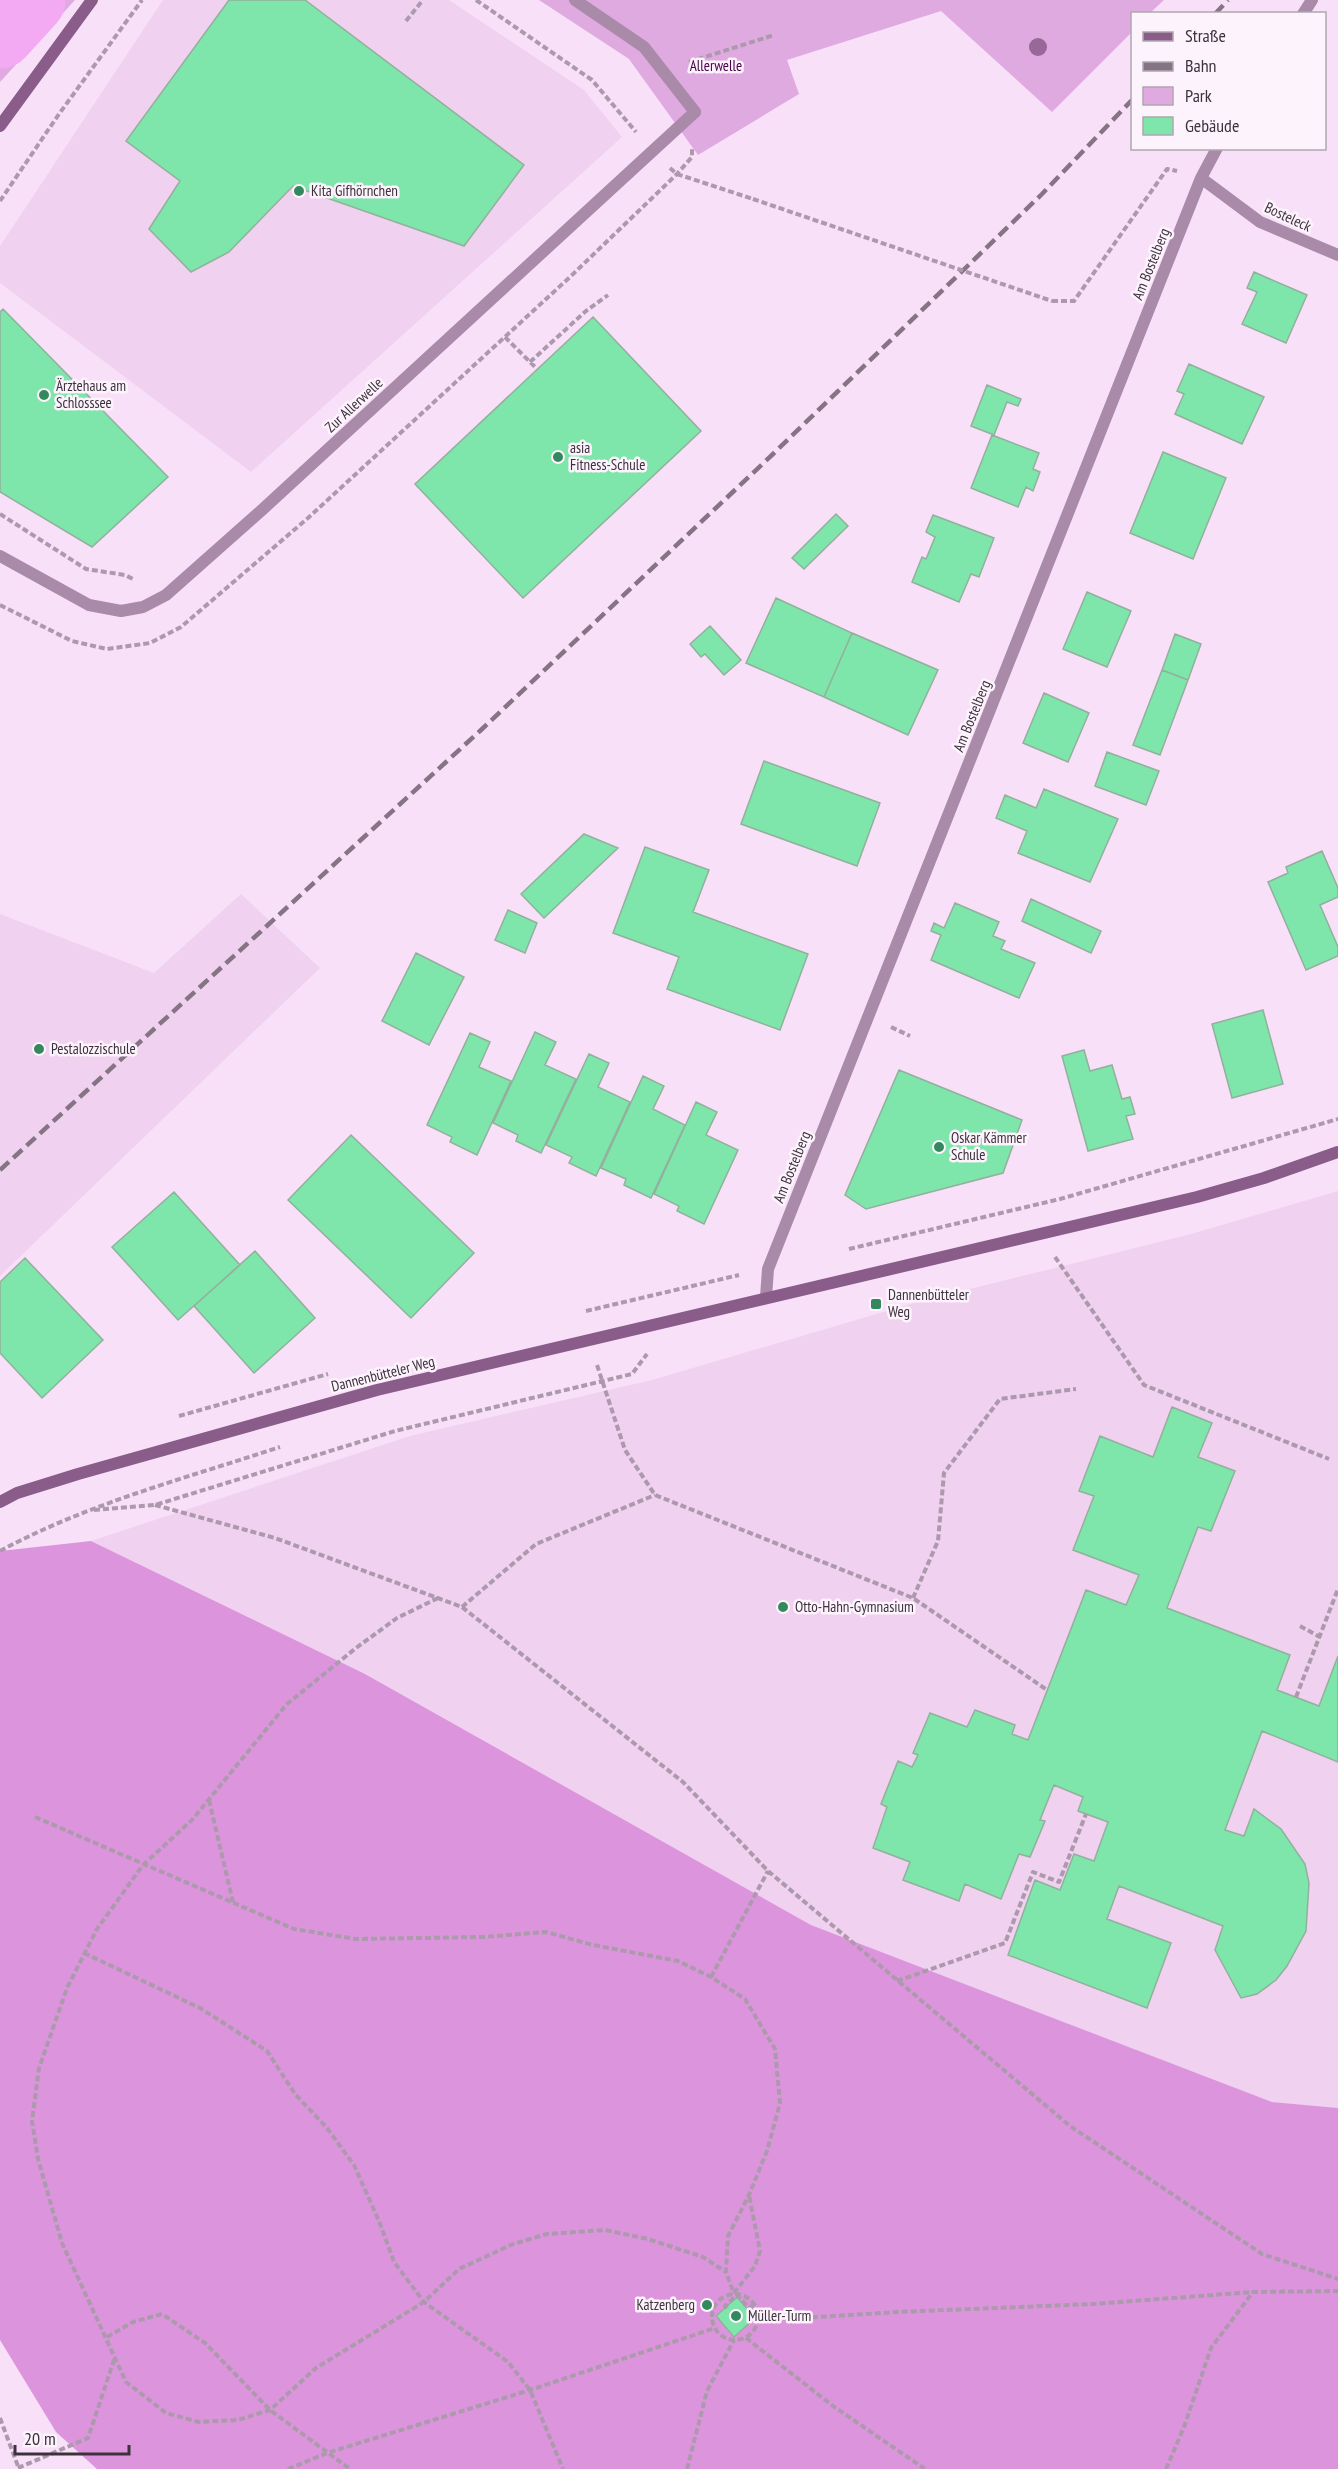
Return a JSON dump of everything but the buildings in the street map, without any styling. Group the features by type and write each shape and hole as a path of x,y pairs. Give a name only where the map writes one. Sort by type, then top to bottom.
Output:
{"street":[{"path":"0,126 92,0"},
{"path":"575,0 644,47 695,112"},
{"name":"Zur Allerwelle","path":"0,556 89,605 121,611 142,607 166,595 283,491 695,112"},
{"name":"Am Bostelberg","path":"766,1297 768,1269 1201,178 1216,150"},
{"name":"Bosteleck","path":"1201,178 1260,222 1338,255"},
{"name":"Dannenbütteler Weg","path":"0,1503 17,1493 78,1474 377,1390 1197,1197 1264,1178 1338,1152"}],"path":[{"path":"0,201 59,114 142,0"},
{"path":"406,21 423,0"},
{"path":"476,0 592,80 652,151 677,174 1052,301 1074,301 1167,169 1201,178"},
{"path":"663,72 693,60 774,35"},
{"path":"0,605 72,641 107,650 150,643 181,627 300,525 505,337 677,174 692,157 695,112"},
{"path":"530,362 586,311 608,295"},
{"path":"505,337 537,369"},
{"path":"0,514 86,569 125,576 166,595"},
{"path":"1053,1254 1144,1385 1329,1459"},
{"path":"88,1511 155,1505 395,1431 632,1374 650,1350 639,1353"},
{"path":"607,1360 596,1362 625,1450 655,1495 914,1598 1047,1690"},
{"path":"914,1598 938,1541 944,1473 1000,1400 1076,1389"},
{"path":"0,1551 23,1538 88,1511 287,1445"},
{"path":"462,1607 536,1544 655,1495"},
{"path":"155,1505 275,1538 462,1607 683,1782 768,1871 1070,2126 1262,2254 1338,2279"},
{"path":"1296,1697 1338,1589"},
{"path":"438,1598 397,1618 356,1647 287,1704 192,1820 143,1865 97,1929 67,1988 39,2068 32,2121 38,2159 62,2242 126,2382 166,2414 199,2422 238,2420 270,2410 316,2368 424,2302 459,2269 513,2244 548,2234 606,2230 648,2239 703,2257 726,2272"},
{"path":"1300,1626 1320,1637"},
{"path":"209,1799 233,1902"},
{"path":"896,1981 1005,1943 1033,1872 1059,1882 1086,1814"},
{"path":"35,1816 294,1929 356,1939 483,1937 546,1932 593,1945 678,1961 711,1977 745,1999 775,2049 780,2103 767,2151 749,2195 728,2236 726,2272 734,2294"},
{"path":"711,1977 768,1871"},
{"path":"84,1953 200,2008 267,2051 295,2094 327,2128 354,2165 394,2262 424,2302 508,2362 530,2390 563,2469"},
{"path":"734,2294 755,2266 760,2251 749,2195"},
{"path":"758,2319 1093,2304 1253,2292 1338,2291"},
{"path":"1166,2469 1184,2427 1211,2348 1253,2292"},
{"path":"734,2294 746,2296 755,2304 758,2319 754,2330 746,2338 734,2340 723,2336 715,2328 712,2316 715,2305 723,2297 734,2294"},
{"path":"727,2308 725,2306 738,2295 749,2308 755,2304"},
{"path":"107,2337 133,2322 162,2314 205,2343 270,2410 350,2469"},
{"path":"288,2469 327,2453 530,2390 715,2328"},
{"path":"746,2338 833,2406 925,2469"},
{"path":"687,2469 707,2391 734,2340"},
{"path":"0,2418 19,2469 88,2438 115,2357"}],"shaded area":[{"name":"Kita Gifhörnchen","path":"163,0 449,0 584,90 622,137 251,472 0,283 0,246"},
{"path":"241,894 320,968 0,1276 0,914 154,973"},
{"name":"Otto-Hahn-Gymnasium","path":"1338,1191 1338,2108 1272,2102 811,1925 365,1674 91,1541 410,1436 652,1380 914,1303 1191,1234"},
{"path":"91,1541 365,1674 811,1925 1272,2102 1338,2108 1338,2469 97,2469 56,2432 0,2340 0,1551"}],"green space":[{"path":"0,0 75,0 0,82"},
{"name":"Allerwelle","path":"539,0 1164,0 1151,12 1131,12 1131,33 1052,112 941,11 787,60 799,94 698,155 629,59"}],"waterway":[{"path":"0,34 31,0"}],"railway":[{"path":"1217,12 1228,0"},
{"path":"0,1170 481,730 773,454 1042,194 1131,101"}],"place":[{"name":"Kita Gifhörnchen","path":"299,191"},
{"name":"Ärztehaus am Schlosssee","path":"44,395"},
{"name":"asia Fitness-Schule","path":"558,457"},
{"name":"Pestalozzischule","path":"39,1049"},
{"name":"Oskar Kämmer Schule","path":"939,1147"},
{"name":"Dannenbütteler Weg","path":"876,1304"},
{"name":"Otto-Hahn-Gymnasium","path":"783,1607"},
{"name":"Katzenberg","path":"707,2305"},
{"name":"Müller-Turm","path":"736,2316"}]}
